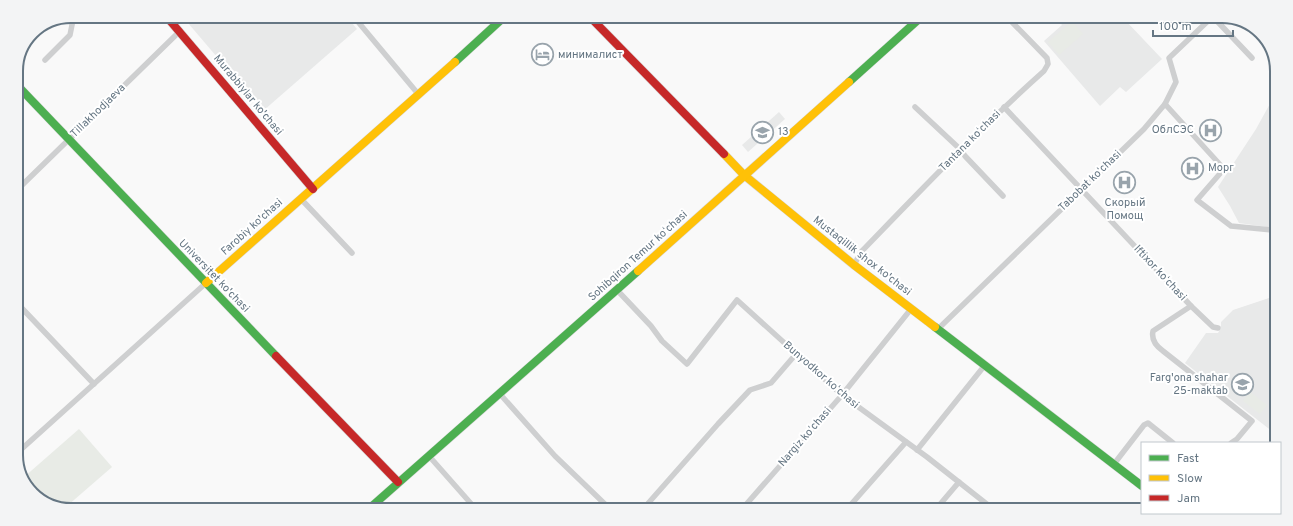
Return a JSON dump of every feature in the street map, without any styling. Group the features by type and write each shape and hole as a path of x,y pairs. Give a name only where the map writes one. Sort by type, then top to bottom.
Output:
{"main road":[{"name":"Murabbiylar ko'chasi","path":"173,23 313,189"},
{"name":"Farobiy ko'chasi","path":"206,283 419,95 498,23"},
{"name":"Mustaqillik shox ko'chasi","path":"596,23 744,175 854,265 1141,485"},
{"name":"Sohibqiron Temur koʻchasi","path":"375,503 617,290 915,23"},
{"name":"Universitet ko'chasi","path":"23,91 398,482"}],"street":[{"path":"45,60 70,35 72,23"},
{"path":"359,23 419,95"},
{"name":"Tantana koʻchasi","path":"854,265 862,252 961,150 1004,107 1044,71 1048,64 1047,58 1013,23"},
{"name":"Tabobat koʻchasi","path":"938,328 1144,129 1165,104 1176,82 1169,58 1206,23"},
{"path":"1219,23 1252,58"},
{"name":"Tillakhodjaeva","path":"23,184 180,31"},
{"path":"1165,104 1224,170 1197,200 1231,226 1270,230"},
{"path":"915,107 961,150 964,156 1003,196"},
{"name":"Iftixor koʻchasi","path":"1004,107 1191,306 1153,331 1153,340 1163,351 1251,419 1251,424 1239,441"},
{"path":"301,199 352,253"},
{"name":"Farobiy ko'chasi","path":"23,448 206,283"},
{"name":"Bunyodkor koʻchasi","path":"617,290 651,326 662,341 687,364 737,300 842,395 985,503"},
{"path":"1191,306 1213,327 1218,328"},
{"name":"Nargiz koʻchasi","path":"747,503 842,395 911,308"},
{"path":"23,309 94,384"},
{"path":"648,503 718,424 749,392 771,383 796,354"},
{"path":"917,450 985,365"},
{"path":"500,394 555,456 604,503"},
{"path":"1114,464 1144,425 1148,423 1172,442"},
{"path":"852,503 906,442"},
{"path":"429,456 470,503"},
{"path":"941,503 959,482"}],"shaded area":[{"path":"188,23 352,23 357,29 263,111"},
{"path":"1060,23 1128,23 1162,59 1126,92 1120,87 1100,106 1044,41 1062,25"},
{"path":"1070,23 1074,23 1083,34 1059,55 1048,42"},
{"path":"1270,104 1270,228 1239,223 1218,187 1256,129"},
{"name":"13","path":"779,112 785,119 748,152 742,145"},
{"name":"Farg'ona shahar 25-maktab","path":"1270,298 1270,430 1185,363 1206,333 1218,333 1221,328 1221,322 1233,310"},
{"path":"1250,392 1267,405 1260,414 1243,401"},
{"path":"79,429 112,467 71,503 47,497 37,489 29,479 27,474"}],"traffic: fast":[{"path":"455,62 498,23"},
{"path":"849,82 915,23"},
{"path":"23,91 276,356"},
{"path":"376,503 638,271"},
{"path":"935,327 1141,485"}],"traffic: slow":[{"path":"206,283 455,62"},
{"path":"638,271 849,82"},
{"path":"724,154 744,175 854,265 935,327"}],"traffic: jam":[{"path":"172,23 313,189"},
{"path":"596,23 724,154"},
{"path":"276,356 398,482"}],"place":[{"name":"минималист","path":"542,55"},
{"name":"ОблСЭС","path":"1210,130"},
{"name":"13","path":"763,132"},
{"name":"Морг","path":"1192,168"},
{"name":"Скорый Помощ","path":"1125,183"},
{"name":"Farg'ona shahar 25-maktab","path":"1243,384"}]}
